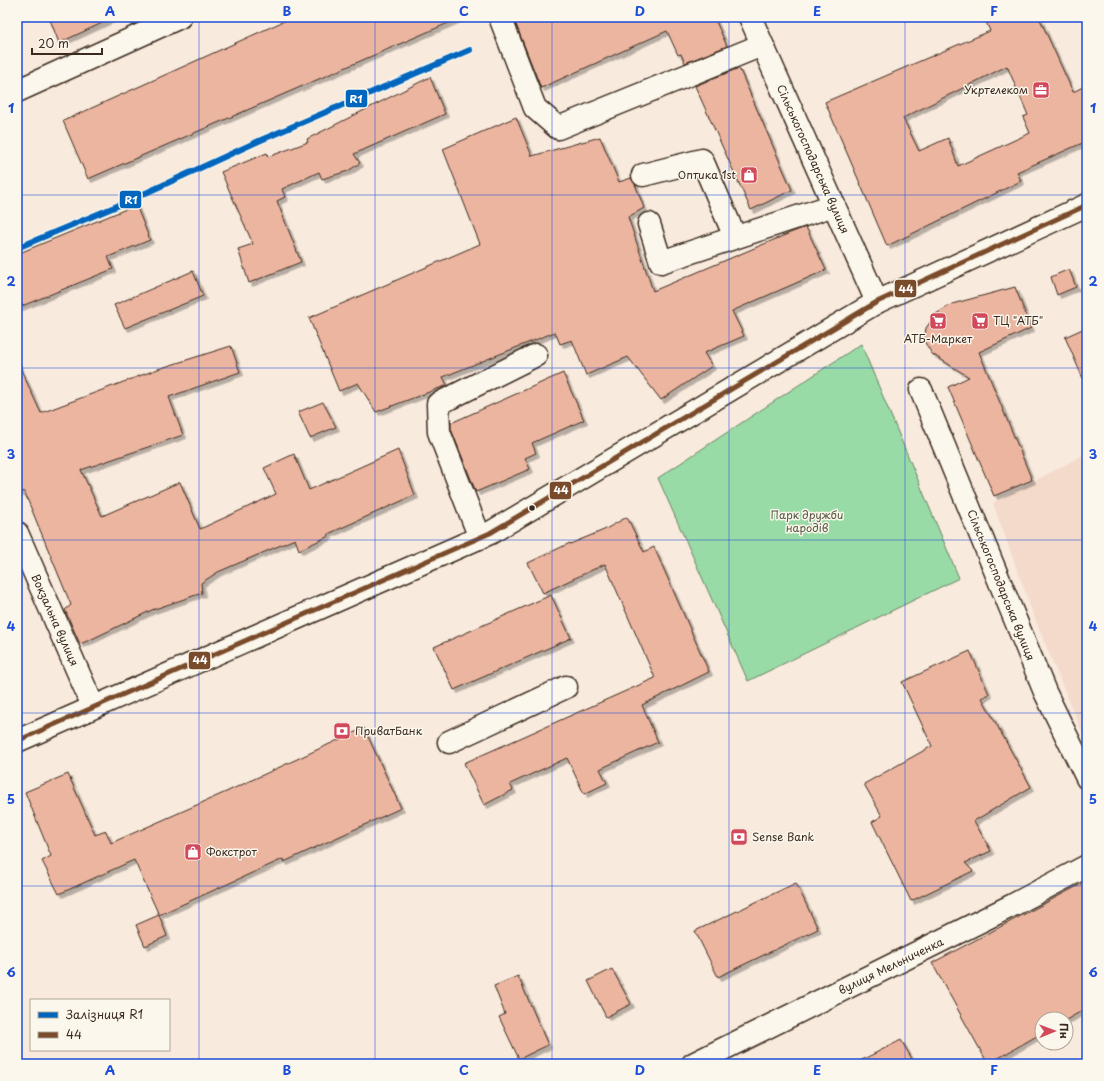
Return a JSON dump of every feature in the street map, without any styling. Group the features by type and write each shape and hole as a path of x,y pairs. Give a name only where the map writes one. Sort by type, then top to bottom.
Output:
{"street":[{"path":"17,91 180,17"},
{"path":"500,17 535,108 558,128 762,45"},
{"name":"Сільськогосподарська вулиця","path":"750,17 877,302"},
{"path":"643,175 702,160 735,237"},
{"path":"649,224 661,262 834,205"},
{"path":"17,741 93,706 490,533 877,302 1087,205"},
{"path":"480,538 439,432 438,404 536,355"},
{"name":"Сільськогосподарська вулиця","path":"921,390 1045,692 1087,778"},
{"name":"Вокзальна вулиця","path":"17,533 93,706"},
{"path":"449,742 566,687"},
{"name":"вулиця Мельниченка","path":"693,1064 1013,905 1087,866"}],"shaded area":[{"path":"1087,453 1087,744 1036,622 993,503"}],"green space":[{"name":"Парк дружби народів","path":"861,344 959,578 748,681 658,478"}],"building":[{"path":"49,17 115,17 59,43"},
{"path":"293,17 462,17 88,179 63,121"},
{"path":"513,17 714,17 727,46 685,63 681,54 678,55 667,31 541,88"},
{"path":"984,17 1039,17 1073,92 1087,85 1087,141 1017,172 1021,181 887,246 825,102 990,31","holes":["1007,66 1028,115 1023,117 1030,133 958,166 948,138 919,151 903,118"]},
{"path":"739,68 792,190 751,210 695,86"},
{"path":"430,77 445,114 354,154 360,163 348,171 322,179 319,172 282,189 285,197 277,201 301,262 249,283 238,249 253,244 221,172 267,153 268,157 308,142 307,139"},
{"path":"516,117 532,156 600,137 619,182 631,178 635,184 644,208 628,217 653,291 806,227 826,270 732,311 744,336 704,353 712,366 661,400 628,357 586,375 572,340 560,344 555,332 443,377 447,385 376,412 358,383 339,391 309,318 480,244 443,149"},
{"path":"136,205 150,240 108,257 113,269 17,308 17,254"},
{"path":"1069,269 1076,287 1057,295 1051,277"},
{"path":"193,271 203,296 125,328 114,305"},
{"path":"1015,287 1031,328 979,352 1032,480 994,496 948,387 969,377 932,354 924,341 926,328 936,314 952,304"},
{"path":"1087,327 1087,388 1065,337"},
{"path":"231,346 240,372 169,397 183,435 81,470 102,516 180,482 200,529 276,494 264,468 294,454 309,490 398,450 415,495 328,534 329,536 299,550 295,539 218,572 201,583 202,593 152,610 80,644 65,610 71,605 24,491 17,494 17,361 41,413 158,369"},
{"path":"563,373 584,420 532,443 536,453 525,458 530,469 476,492 451,429 451,423"},
{"path":"323,402 336,427 310,438 298,412"},
{"path":"627,517 644,552 654,547 709,672 642,705 658,742 600,769 607,783 584,794 567,758 510,784 513,790 484,805 464,763 655,678 605,564 543,593 528,563 570,543 604,530"},
{"path":"551,595 571,638 454,690 434,647"},
{"path":"970,651 989,694 982,698 1031,787 974,821 991,851 965,863 973,871 911,901 872,822 882,816 864,784 932,746 902,682"},
{"path":"364,728 401,808 284,862 283,859 159,915 134,860 59,894 42,861 51,856 25,792 68,774 95,835 106,831 111,843"},
{"path":"1087,881 1087,1008 1074,1015 1074,1011 1034,1011 1034,1038 988,1064 932,963"},
{"path":"796,883 818,929 718,977 695,931"},
{"path":"159,915 167,936 145,946 136,925"},
{"path":"612,969 631,1004 606,1017 588,981"},
{"path":"518,976 548,1045 519,1059 499,1017 505,1014 494,986"},
{"path":"901,1040 915,1064 854,1064"}],"rail line":[{"name":"R1","path":"17,248 124,203 261,140 470,50"}],"transit line":[{"name":"44","path":"17,741 490,533 877,302 1087,205"}],"place":[{"name":"Укртелеком","path":"1041,90"},
{"name":"Оптика 1st","path":"749,175"},
{"name":"АТБ-Маркет","path":"938,321"},
{"name":"ТЦ \"АТБ\"","path":"980,321"},
{"name":"ПриватБанк","path":"342,731"},
{"name":"Sense Bank","path":"739,837"},
{"name":"Фокстрот","path":"193,852"}]}
